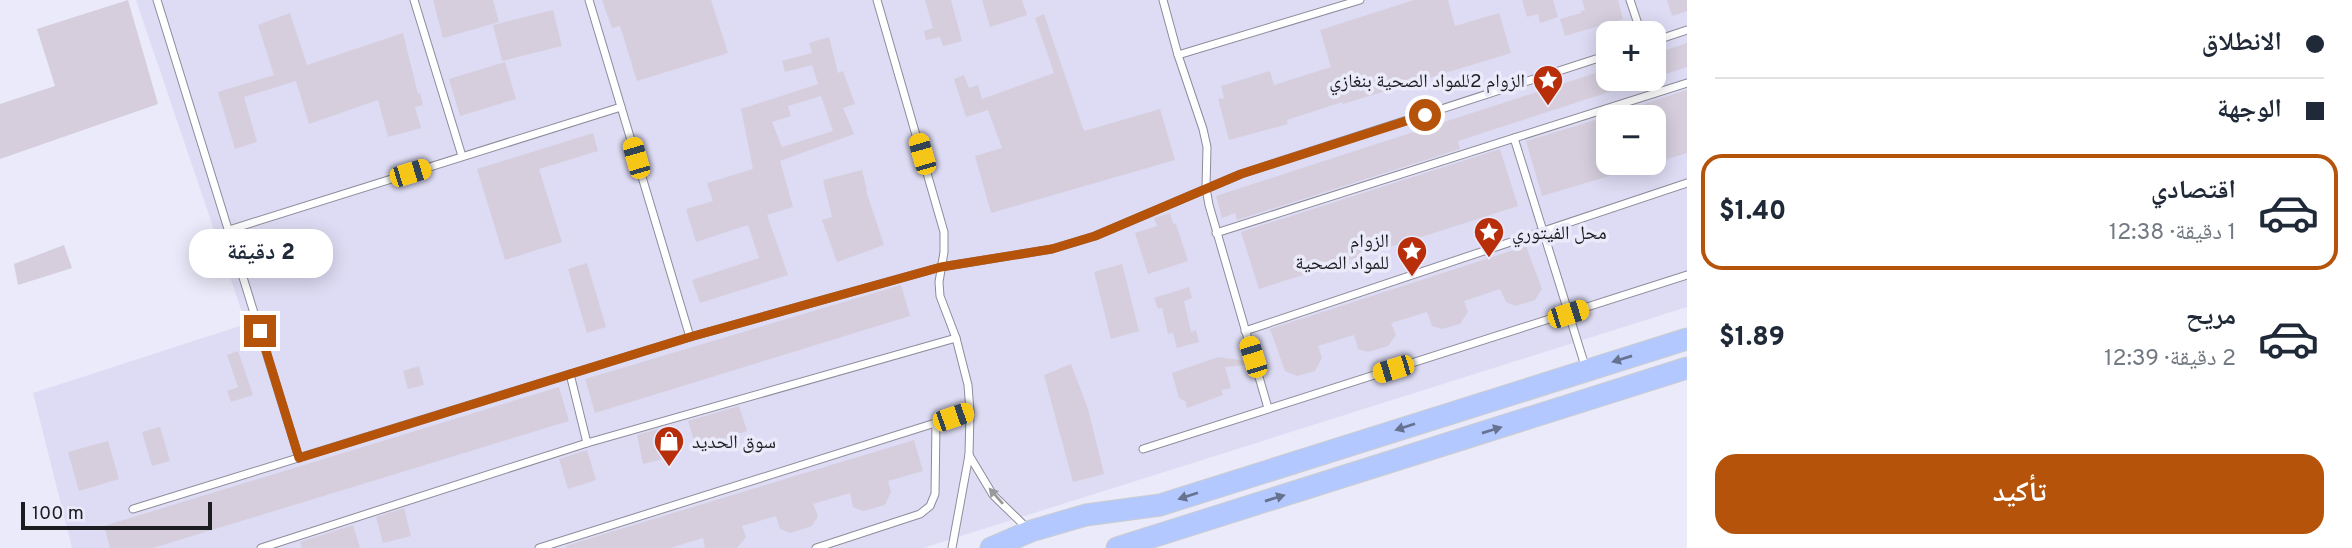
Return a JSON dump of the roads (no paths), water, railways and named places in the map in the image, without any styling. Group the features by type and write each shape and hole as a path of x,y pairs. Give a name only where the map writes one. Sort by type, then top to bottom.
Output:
{"main road":[{"path":"991,548 1031,531 1086,515 1160,505 1687,339"},
{"path":"1117,548 1687,368"}],"lane":[{"path":"158,0 299,458"},
{"path":"414,0 462,156"},
{"path":"589,0 690,337"},
{"path":"877,0 944,232 940,296 956,338 968,385 969,455 952,548"},
{"path":"1163,0 1203,129 1207,147 1206,188 1216,233 1268,408"},
{"path":"1178,55 1360,0"},
{"path":"1630,0 1637,21"},
{"path":"1666,37 1687,30"},
{"path":"133,509 690,337 941,267 1074,243 1134,221 1241,174 1596,59"},
{"path":"1216,233 1687,83"},
{"path":"229,230 621,107"},
{"path":"1514,138 1587,370"},
{"path":"1245,331 1687,183"},
{"path":"1143,449 1687,275"},
{"path":"261,548 587,443 956,338"},
{"path":"570,374 587,443"},
{"path":"539,548 970,412"},
{"path":"816,548 920,514 930,506 935,494 936,423"},
{"path":"969,455 993,495 1031,531"},
{"path":"571,538 573,548"}],"place":[{"name":"الزوام 2للمواد الصحية بنغازي","path":"1548,107"},
{"name":"محل الفيتوري","path":"1489,259"},
{"name":"الزوام للمواد الصحية","path":"1412,278"},
{"name":"سوق الحديد","path":"669,468"}]}
